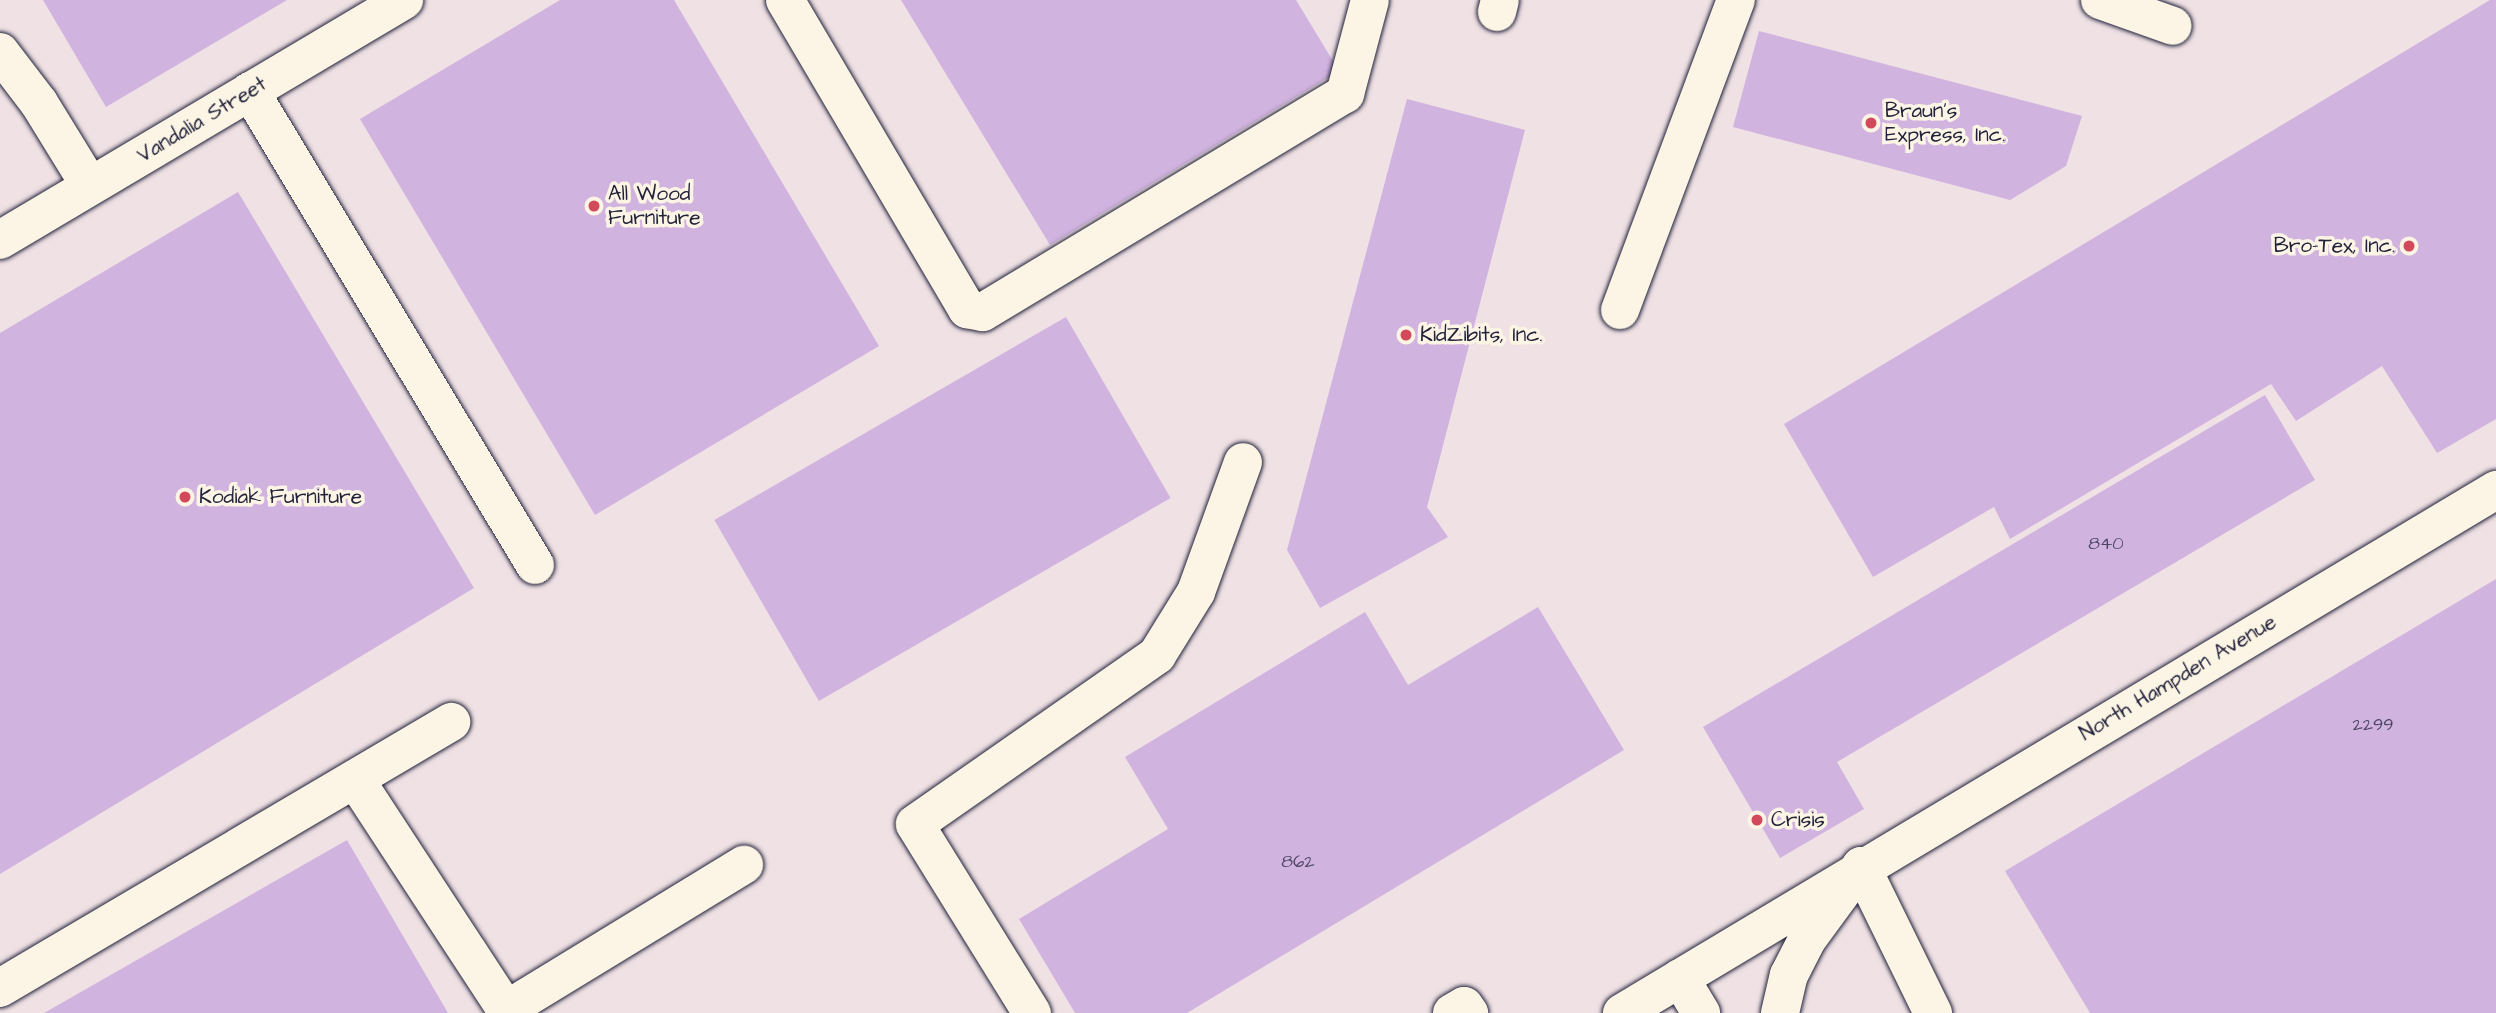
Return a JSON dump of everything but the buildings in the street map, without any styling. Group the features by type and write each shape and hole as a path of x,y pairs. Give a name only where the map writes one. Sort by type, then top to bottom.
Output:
{"street":[{"name":"Vandalia Street","path":"0,240 404,0"},
{"path":"785,0 967,309 983,312 1345,94 1370,0"},
{"path":"1620,310 1736,0"},
{"path":"2100,0 2173,26"},
{"path":"0,52 38,103 90,186"},
{"path":"250,91 535,565"},
{"path":"1032,1013 915,824 1157,655 1196,592 1243,462"},
{"name":"North Hampden Avenue","path":"1622,1013 1861,866 2496,490"},
{"path":"0,988 451,722"},
{"path":"355,779 506,1010 744,865"},
{"path":"1861,866 1933,1013"},
{"name":"North Hampden Avenue","path":"1780,1013 1790,975 1806,941 1861,866"},
{"path":"1680,978 1701,1013"},
{"path":"1452,1013 1464,1006 1469,1013"}],"shaded area":[{"path":"0,0 2496,0 2496,1013 0,1013"}],"place":[{"name":"Braun's Express, Inc.","path":"1871,123"},
{"name":"All Wood Furniture","path":"594,206"},
{"name":"Bro-Tex, Inc.","path":"2409,246"},
{"name":"KidZibits, Inc.","path":"1406,335"},
{"name":"Kodiak Furniture","path":"185,497"},
{"name":"Crisis","path":"1757,820"}]}
